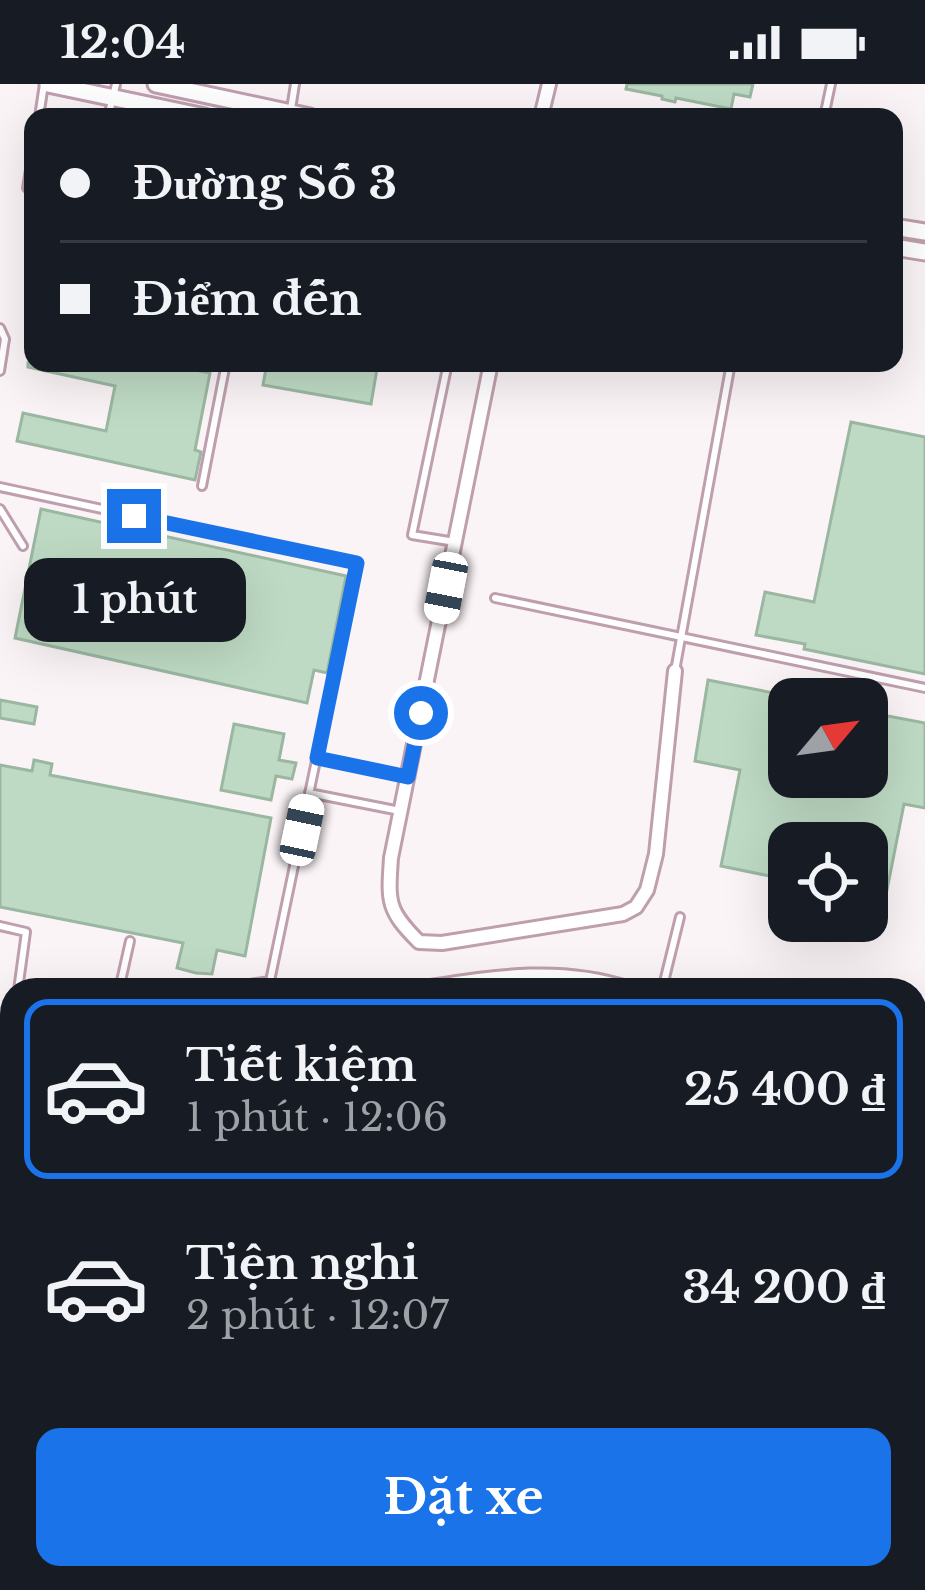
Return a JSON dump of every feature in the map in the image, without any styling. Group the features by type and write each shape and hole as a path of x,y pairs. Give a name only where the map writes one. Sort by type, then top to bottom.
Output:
{"street":[{"path":"46,84 114,91 174,108"},
{"path":"156,84 268,108"},
{"path":"489,372 400,811 388,901 399,921 419,941 442,944 623,914 636,907 647,890 656,854 675,671"},
{"path":"500,978 567,978"}],"lane":[{"path":"0,328 4,339 0,371"},
{"path":"202,487 224,372"},
{"path":"446,372 412,535 455,542"},
{"path":"675,671 729,372"},
{"path":"0,487 357,563 271,978"},
{"path":"0,509 23,546"},
{"path":"495,598 925,688"},
{"path":"317,758 408,777"},
{"path":"309,793 400,811"},
{"path":"665,978 680,917"},
{"path":"0,926 26,932 20,978"},
{"path":"122,978 130,941"}],"building":[{"path":"627,84 753,84 750,97 734,94 731,108 676,98 675,102 626,89"},
{"path":"51,372 210,373 195,450 201,452 195,480 17,441 23,413 106,431 115,386"},
{"path":"265,372 376,372 371,404 263,385"},
{"path":"851,422 925,437 925,674 756,635 765,592 814,602"},
{"path":"41,509 346,576 327,673 314,670 307,703 15,638"},
{"path":"708,680 768,692 768,798 888,798 888,716 925,723 925,808 904,804 888,885 888,822 768,822 768,876 721,866 740,770 695,761"},
{"path":"0,700 37,707 34,724 0,718"},
{"path":"234,724 284,734 279,760 296,763 292,779 276,776 271,800 221,790"},
{"path":"34,760 52,764 50,775 271,818 245,956 217,950 212,974 196,973 177,968 183,943 0,907 0,765 32,771"}],"route":[{"path":"134,516 357,563 317,758 408,777 421,713"}]}
